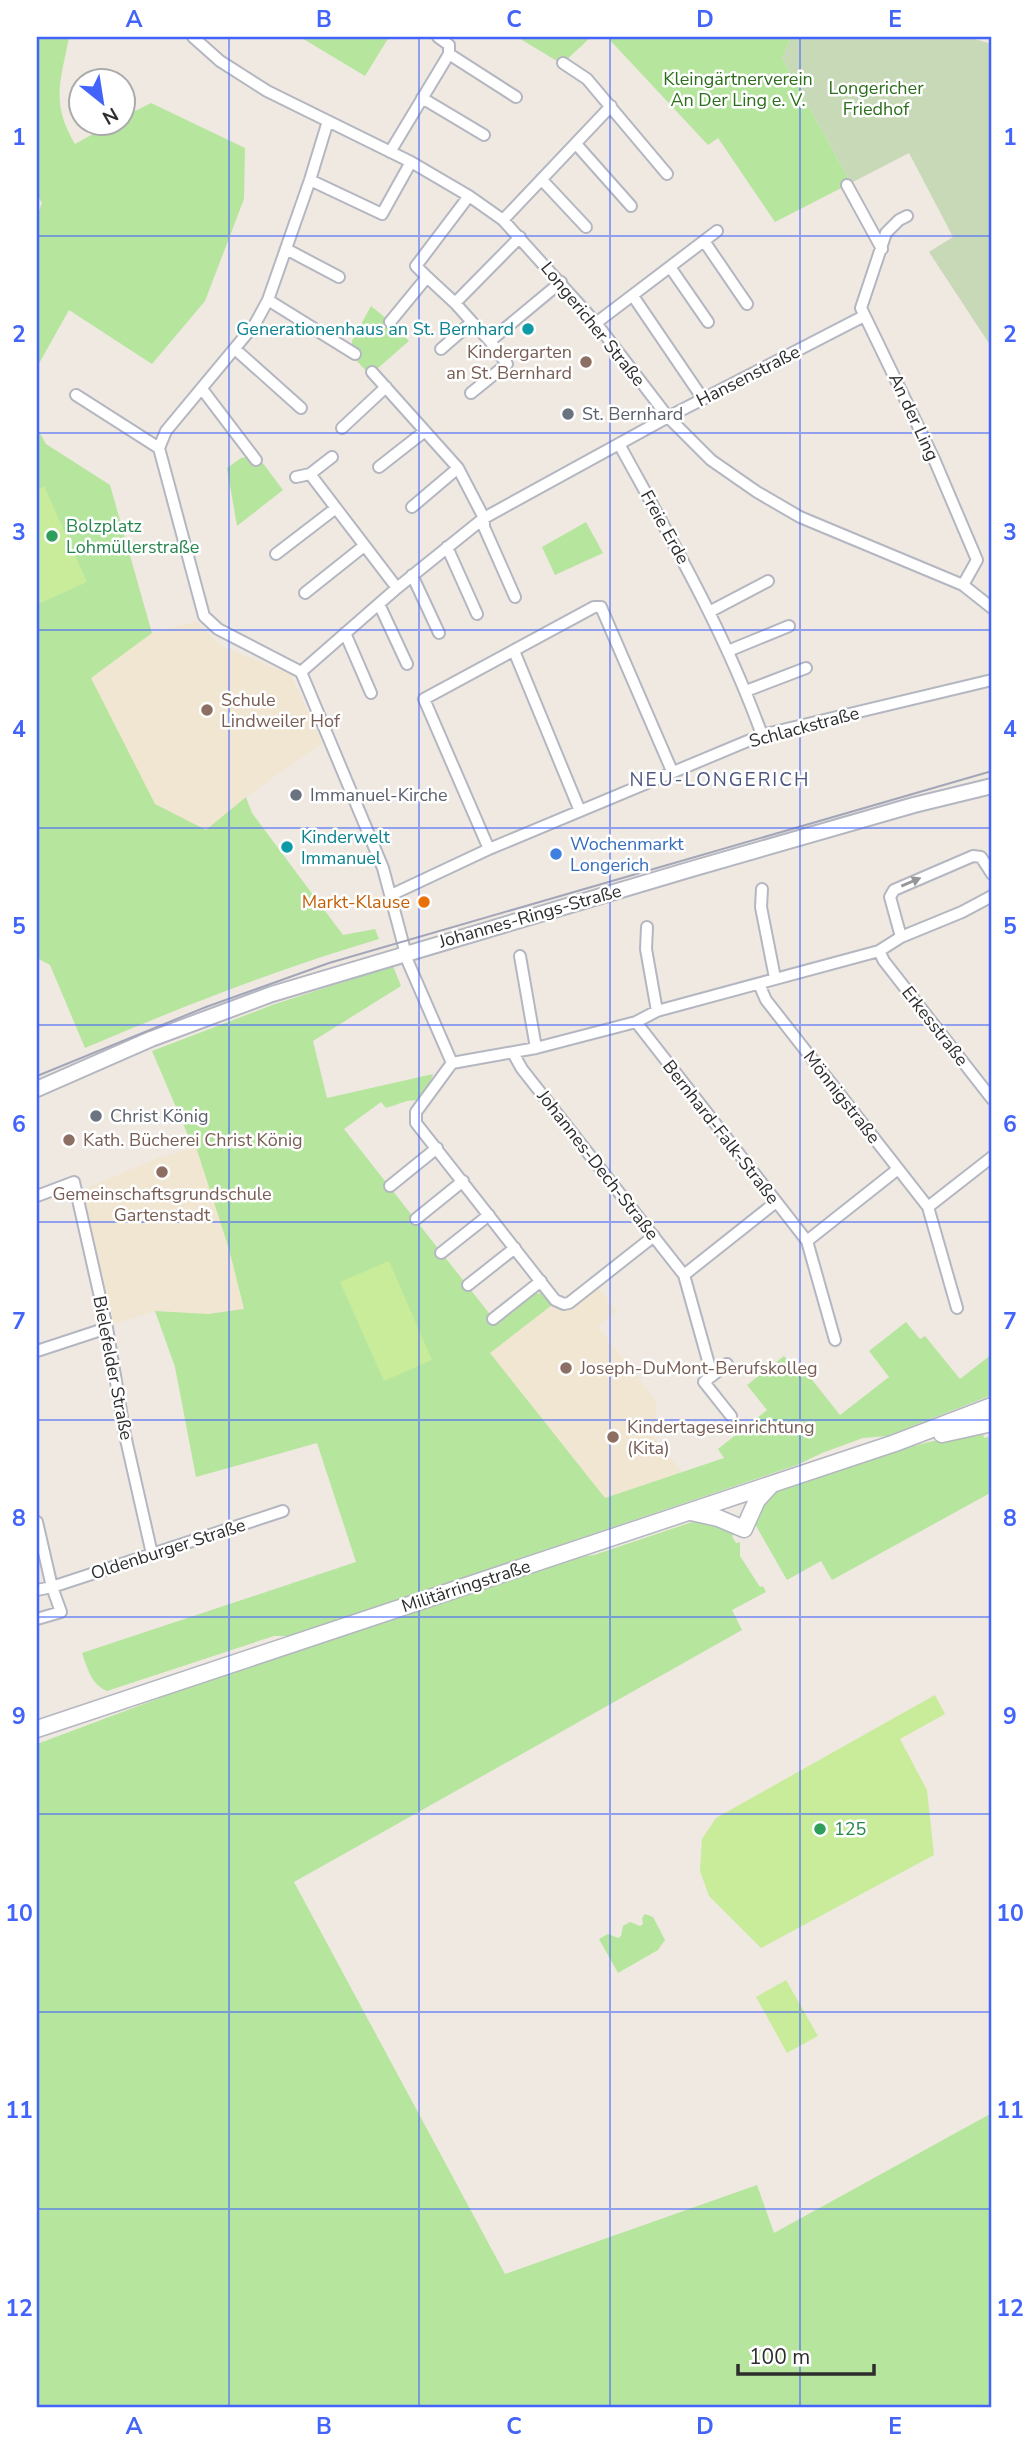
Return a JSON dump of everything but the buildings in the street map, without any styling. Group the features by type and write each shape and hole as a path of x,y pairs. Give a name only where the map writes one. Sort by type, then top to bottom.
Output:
{"main road":[{"name":"Militärringstraße","path":"37,1729 895,1443 992,1406"},
{"name":"Militärringstraße","path":"895,1443 992,1423"},
{"path":"688,1512 718,1518 744,1529 757,1500 772,1484"}],"street":[{"name":"Longericher Straße","path":"193,37 239,74 411,162 469,196 503,220 596,323 668,418 710,460 800,517 963,585 991,602"},
{"path":"390,152 449,54 449,45 438,37"},
{"path":"449,54 516,97"},
{"path":"563,63 587,79 667,174"},
{"path":"422,99 484,135"},
{"path":"503,220 611,106"},
{"path":"328,121 268,300 255,324 166,431 159,448 204,616 218,629 301,672 373,843 391,895 405,953 452,1063"},
{"path":"576,144 631,206"},
{"path":"310,180 382,214 411,162"},
{"path":"542,180 586,227"},
{"path":"847,185 882,249"},
{"path":"469,196 416,266 455,303 512,367 471,393"},
{"path":"864,316 861,308 886,233 907,216"},
{"path":"596,323 717,231"},
{"path":"455,303 520,237"},
{"path":"704,241 747,304"},
{"path":"286,249 339,278"},
{"path":"670,267 708,323"},
{"path":"390,322 427,277"},
{"path":"490,341 561,282"},
{"path":"633,296 703,399"},
{"path":"268,300 355,354"},
{"name":"Hansenstraße","path":"301,672 412,575 484,518 703,399 864,316"},
{"name":"An der Ling","path":"864,316 934,459 977,560 963,585"},
{"path":"441,349 472,323"},
{"path":"235,349 301,408"},
{"path":"372,372 458,468 484,518 484,527 515,597"},
{"path":"342,428 387,387"},
{"path":"202,389 256,460"},
{"path":"76,395 159,448"},
{"path":"379,467 425,431"},
{"name":"Freie Erde","path":"619,444 711,611 762,735"},
{"path":"296,477 310,474 332,457"},
{"path":"412,507 458,468"},
{"path":"310,474 397,588"},
{"path":"276,554 336,508"},
{"path":"305,593 364,545"},
{"path":"447,547 477,614"},
{"path":"412,575 439,633"},
{"path":"711,611 768,581"},
{"path":"379,604 407,664"},
{"path":"489,849 424,699 594,607 601,607 672,771"},
{"path":"728,651 789,626"},
{"path":"345,633 371,693"},
{"path":"514,651 580,811"},
{"path":"746,691 806,668"},
{"name":"Schlackstraße","path":"391,895 489,849 762,735 992,680"},
{"name":"Johannes-Rings-Straße","path":"37,1089 219,1012 405,953 914,805 992,788"},
{"path":"901,937 890,897 894,890 973,856 981,857 992,874"},
{"path":"762,889 761,907 775,978"},
{"path":"654,1236 569,1303 555,1300 416,1123 415,1116 452,1063 536,1048 636,1022 657,1011 879,951 901,937 991,900"},
{"path":"647,927 646,949 657,1011"},
{"name":"Erkesstraße","path":"879,951 992,1099"},
{"path":"520,956 536,1048"},
{"name":"Mönnigstraße","path":"759,984 766,1000 928,1207 957,1308"},
{"name":"Bernhard-Falk-Straße","path":"636,1022 807,1241 835,1340"},
{"name":"Johannes-Dech-Straße","path":"513,1053 684,1275 712,1376 704,1382 731,1416"},
{"path":"390,1186 437,1148"},
{"path":"928,1207 992,1157"},
{"path":"807,1241 898,1169"},
{"path":"416,1219 463,1181"},
{"name":"Bielefelder Straße","path":"37,1196 74,1182 107,1328 125,1435 152,1554"},
{"path":"684,1275 776,1202"},
{"path":"441,1253 489,1214"},
{"path":"468,1285 515,1248"},
{"path":"493,1319 541,1281"},
{"path":"37,1351 107,1328"},
{"path":"712,1376 727,1364"},
{"name":"Oldenburger Straße","path":"37,1590 283,1511"},
{"path":"37,1522 52,1587 61,1612 37,1619"}],"shaded area":[{"name":"Schule Lindweiler Hof","path":"197,621 220,645 291,675 322,743 246,797 206,830 155,805 91,678 152,633"},
{"path":"196,1147 229,1249 244,1310 208,1314 155,1311 114,1324 83,1196 87,1188 155,1159"},
{"name":"Joseph-DuMont-Berufskolleg","path":"598,1287 617,1311 598,1326 657,1402 655,1417 658,1422 648,1430 682,1472 605,1498 490,1353 552,1305 556,1310 559,1307 574,1306"}],"green space":[{"path":"37,37 69,37 61,79 60,103 66,136 71,136 75,144 89,136 136,136 136,110 151,103 245,148 244,199 205,301 152,364 69,310 37,367 37,216 42,203 37,195"},
{"path":"300,37 389,37 365,76"},
{"path":"517,37 591,37 562,64"},
{"name":"Kleingärtnerverein An Der Ling e. V.","path":"607,37 791,37 782,58 851,183 775,222 718,138 708,145"},
{"name":"Longericher Friedhof","path":"791,37 968,37 992,44 992,348 929,252 953,237 909,153 851,183 782,58"},
{"path":"371,306 409,341 370,375 353,357 352,341"},
{"path":"37,428 46,444 110,485 152,633 91,678 155,804 206,830 246,797 252,813 343,935 375,929 379,939 230,989 85,1048 50,965 37,958"},
{"path":"247,457 259,458 283,490 237,526 227,468"},
{"name":"Bolzplatz Lohmüllerstraße","path":"44,486 87,582 38,604 37,490"},
{"path":"586,522 603,553 555,575 542,547"},
{"path":"393,966 401,986 313,1041 327,1098 433,1074 430,1084 417,1100 386,1108 381,1102 344,1129 496,1322 535,1291 538,1294 542,1291 552,1305 490,1353 605,1498 724,1458 718,1449 767,1410 747,1385 784,1356 795,1370 801,1366 840,1415 889,1377 869,1351 906,1322 920,1339 925,1336 960,1379 992,1354 992,1395 887,1436 863,1438 797,1465 290,1636 274,1636 107,1691 94,1680 82,1653 356,1562 317,1443 196,1477 175,1367 155,1311 208,1314 244,1309 229,1249 196,1147 193,1147 152,1051 275,1004"},
{"path":"389,1261 432,1360 384,1381 340,1282"},
{"path":"982,1429 984,1438 992,1436 992,1492 832,1580 821,1561 787,1580 755,1524 761,1497 889,1452"},
{"path":"698,1520 708,1520 734,1534 732,1536 736,1543 740,1542 740,1556 766,1592 732,1610 742,1630 294,1882 505,2274 757,2185 774,2233 992,2113 992,2408 37,2408 37,1744 181,1690 572,1558 594,1555"},
{"name":"125","path":"935,1695 945,1714 900,1739 927,1790 934,1855 761,1948 709,1896 700,1871 702,1839 716,1818"},
{"path":"645,1914 653,1917 665,1940 658,1950 618,1973 599,1939 608,1934 618,1938 623,1926 630,1922 640,1926 643,1924 642,1918"},
{"path":"786,1980 818,2036 787,2053 756,1997"}],"tram line":[{"path":"37,1076 206,1007 329,963 992,771"}],"place":[{"name":"Generationenhaus an St. Bernhard","path":"528,329"},
{"name":"Kindergarten an St. Bernhard","path":"586,362"},
{"name":"St. Bernhard","path":"568,414"},
{"name":"Bolzplatz Lohmüllerstraße","path":"52,536"},
{"name":"Schule Lindweiler Hof","path":"207,710"},
{"name":"Immanuel-Kirche","path":"296,795"},
{"name":"Kinderwelt Immanuel","path":"287,847"},
{"name":"Wochenmarkt Longerich","path":"556,854"},
{"name":"Markt-Klause","path":"424,902"},
{"name":"Christ König","path":"96,1116"},
{"name":"Kath. Bücherei Christ König","path":"69,1140"},
{"name":"Gemeinschaftsgrundschule Gartenstadt","path":"162,1172"},
{"name":"Joseph-DuMont-Berufskolleg","path":"566,1368"},
{"name":"Kindertageseinrichtung (Kita)","path":"613,1437"},
{"name":"125","path":"820,1829"}],"district":[{"name":"NEU-LONGERICH","path":"720,780"}]}
